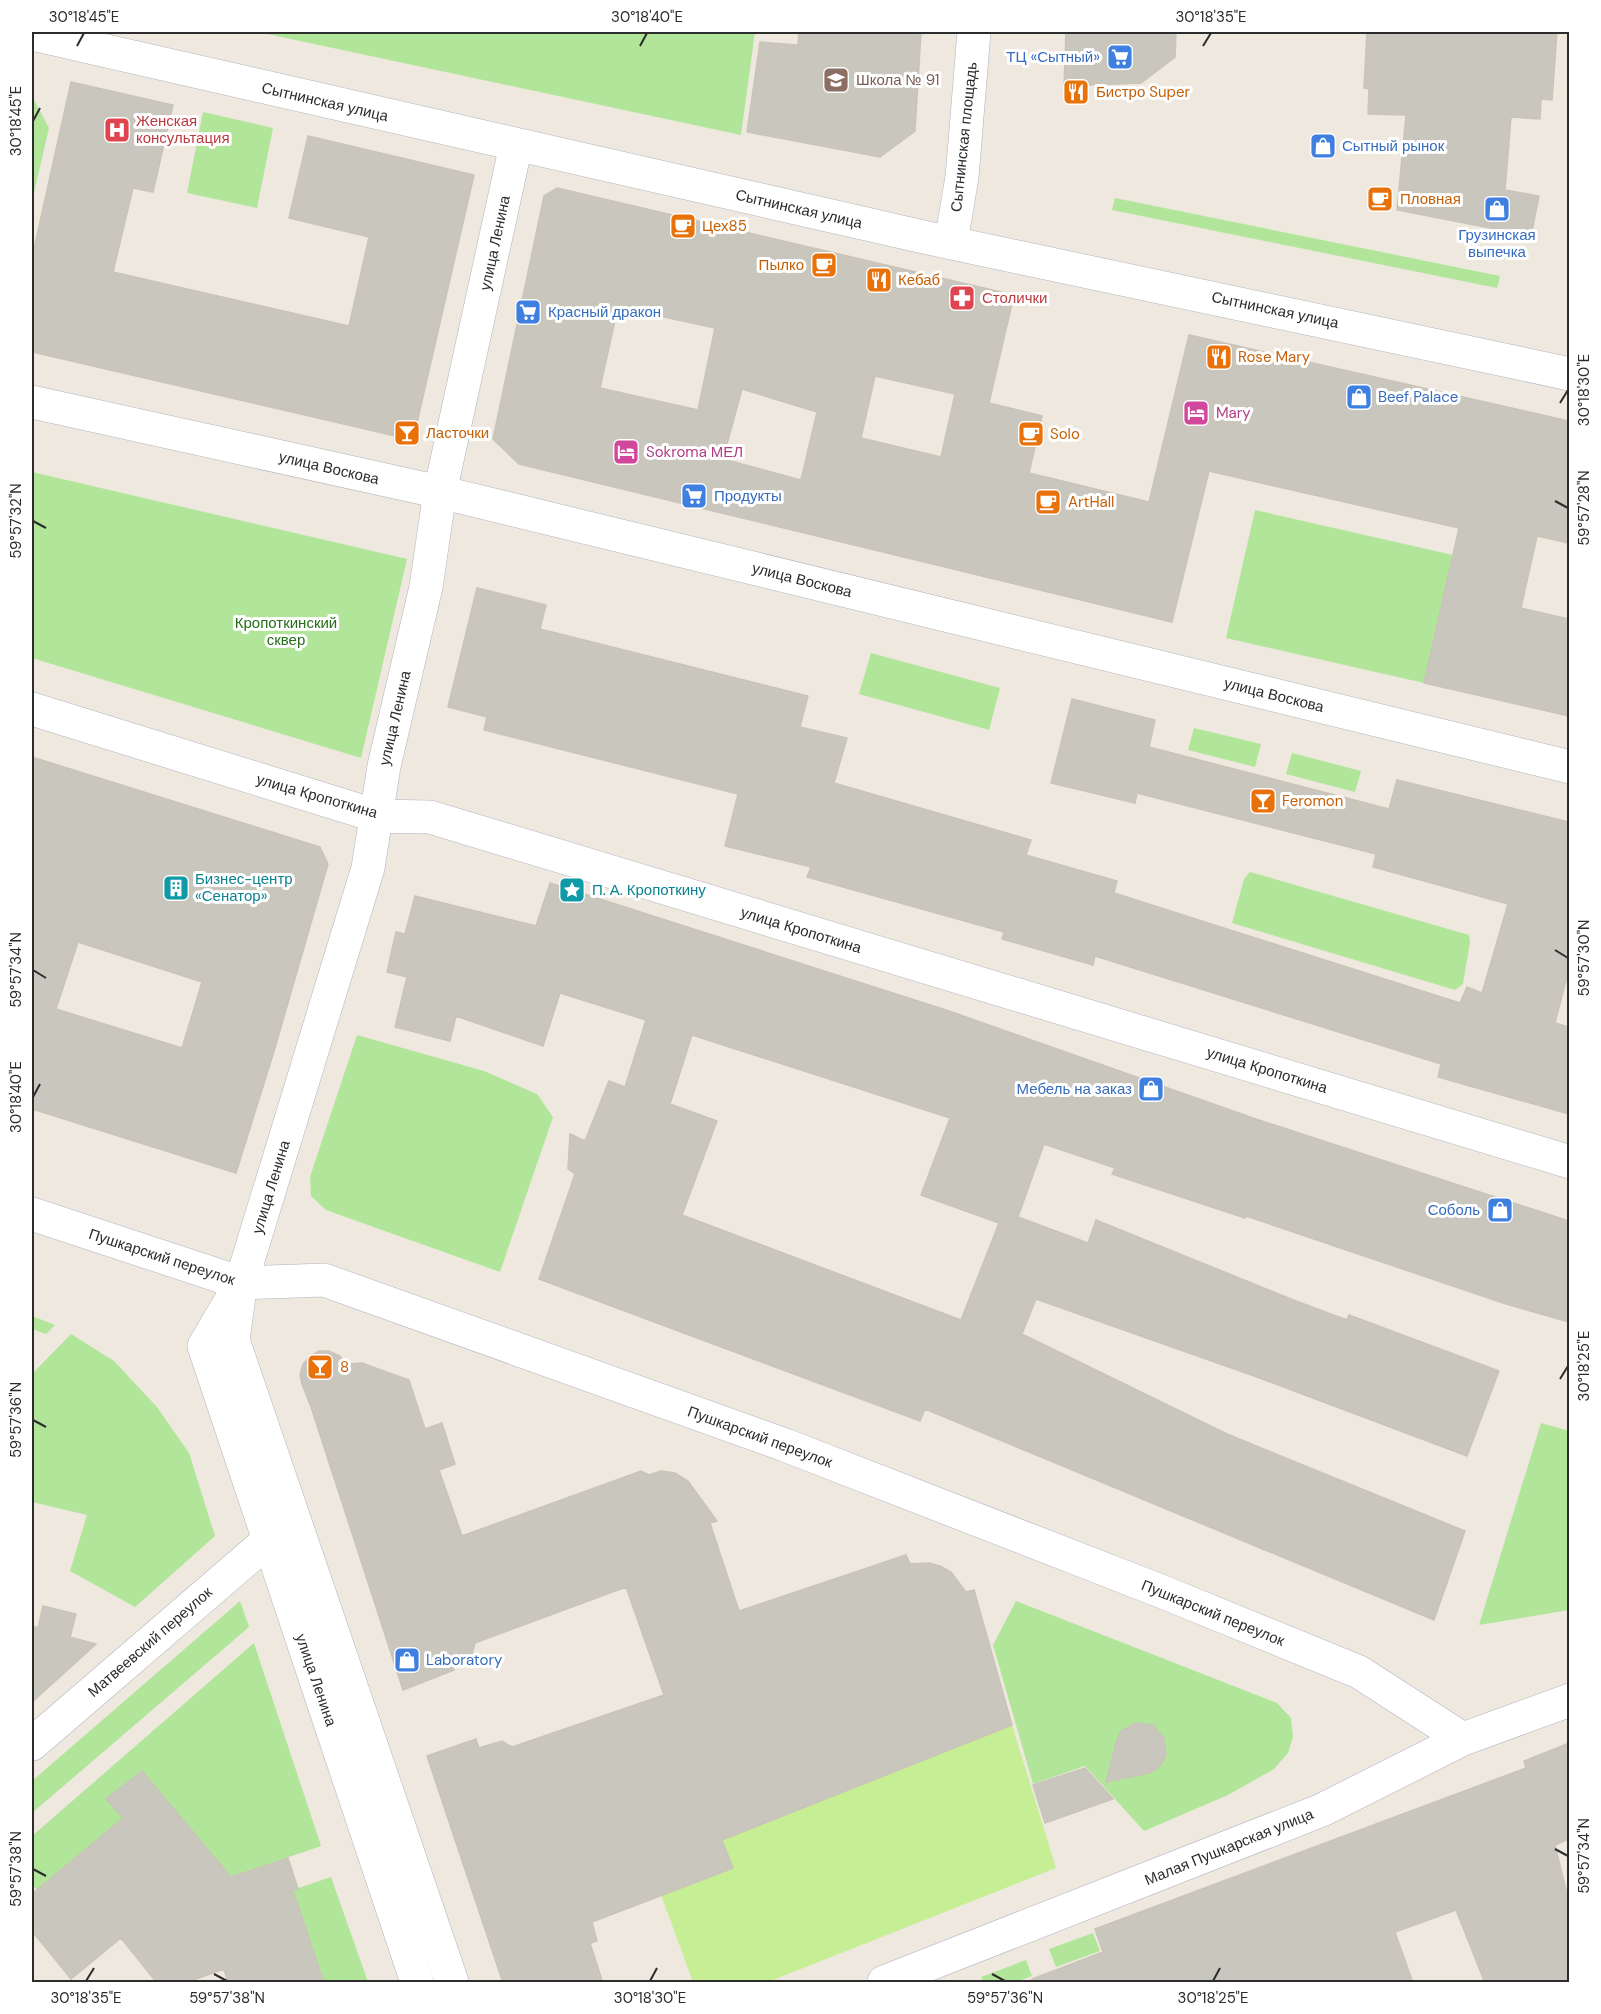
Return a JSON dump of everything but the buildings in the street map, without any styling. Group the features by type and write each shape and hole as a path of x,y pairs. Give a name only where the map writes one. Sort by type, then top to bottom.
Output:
{"street":[{"name":"Сытнинская площадь","path":"951,242 964,158 974,32"},
{"name":"Сытнинская улица","path":"32,34 951,242 1569,374"},
{"name":"улица Ленина","path":"452,1983 233,1340 241,1282 369,868 384,766 429,572 440,492 516,145"},
{"name":"улица Воскова","path":"32,402 440,492 1569,767"},
{"name":"улица Кропоткина","path":"32,710 377,816 430,817 1569,1162"},
{"name":"Пушкарский переулок","path":"32,1214 241,1282 324,1280 785,1445 1163,1592 1359,1672 1463,1739"},
{"name":"улица Ленина","path":"241,1282 204,1346 417,1983"},
{"name":"Матвеевский переулок","path":"32,1744 268,1540"},
{"name":"Малая Пушкарская улица","path":"884,1983 1322,1810 1463,1739 1569,1700"}],"green space":[{"path":"258,32 755,32 741,135"},
{"path":"32,96 49,128 32,201"},
{"path":"203,112 273,128 257,208 187,193"},
{"path":"1115,198 1500,276 1497,288 1112,210"},
{"name":"Кропоткинский сквер","path":"32,472 407,559 361,758 32,658"},
{"path":"1255,510 1453,555 1424,683 1226,638"},
{"path":"871,653 1000,688 989,730 859,694"},
{"path":"1194,728 1261,744 1255,767 1188,750"},
{"path":"1292,753 1361,771 1355,792 1286,774"},
{"path":"1250,872 1469,935 1470,942 1463,984 1455,990 1232,923 1244,879"},
{"path":"357,1035 484,1071 537,1094 553,1117 500,1272 326,1210 311,1196 310,1177"},
{"path":"32,1316 55,1325 46,1334 32,1329"},
{"path":"71,1334 114,1361 157,1407 189,1453 215,1536 135,1607 70,1571 87,1515 32,1502 32,1374"},
{"path":"1541,1423 1569,1431 1569,1610 1479,1625"},
{"path":"240,1601 249,1627 32,1813 32,1781"},
{"path":"1016,1601 1277,1703 1291,1718 1293,1737 1288,1753 1274,1769 1228,1795 1144,1831 1085,1766 1033,1784 993,1645"},
{"path":"254,1643 321,1846 231,1877 142,1771 107,1799 123,1818 37,1890 32,1884 32,1836"},
{"path":"1012,1725 1056,1868 768,1982 693,1982 661,1895 722,1840"},
{"path":"331,1877 368,1982 324,1982 293,1890"},
{"path":"1093,1933 1100,1951 1056,1967 1049,1949"},
{"path":"1026,1960 1032,1976 1016,1982 984,1982 981,1977"}],"place":[{"name":"ТЦ «Сытный»","path":"1120,57"},
{"name":"Школа № 91","path":"836,80"},
{"name":"Бистро Super","path":"1076,92"},
{"name":"Женская консультация","path":"117,130"},
{"name":"Сытный рынок","path":"1323,146"},
{"name":"Пловная","path":"1380,199"},
{"name":"Грузинская выпечка","path":"1497,209"},
{"name":"Цех85","path":"683,226"},
{"name":"Пылко","path":"824,265"},
{"name":"Кебаб","path":"879,280"},
{"name":"Столички","path":"962,298"},
{"name":"Красный дракон","path":"528,312"},
{"name":"Rose Mary","path":"1219,357"},
{"name":"Beef Palace","path":"1359,397"},
{"name":"Mary","path":"1196,413"},
{"name":"Ласточки","path":"407,433"},
{"name":"Solo","path":"1031,434"},
{"name":"Sokroma МЕЛ","path":"626,452"},
{"name":"Продукты","path":"694,496"},
{"name":"ArtHall","path":"1048,502"},
{"name":"Feromon","path":"1263,801"},
{"name":"Бизнес-центр «Сенатор»","path":"176,888"},
{"name":"П. А. Кропоткину","path":"572,890"},
{"name":"Мебель на заказ","path":"1151,1089"},
{"name":"Соболь","path":"1500,1210"},
{"name":"8","path":"320,1367"},
{"name":"Laboratory","path":"407,1660"}]}
